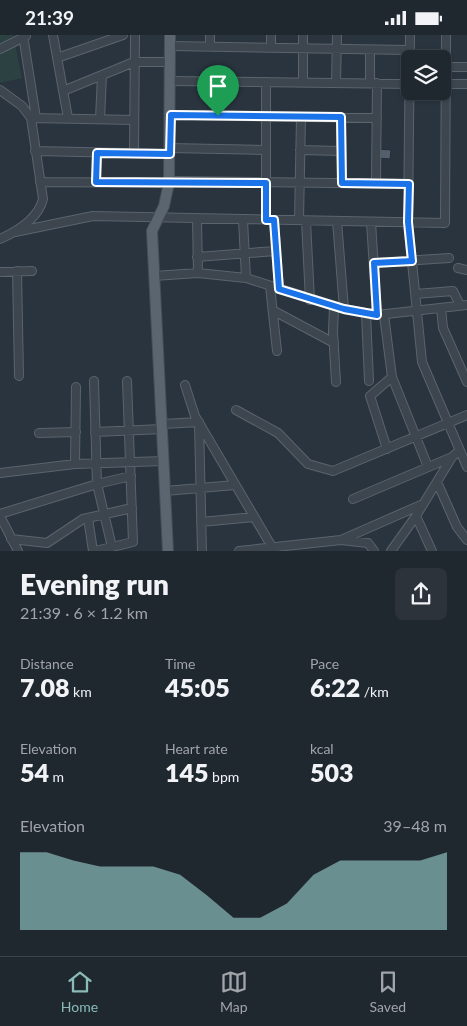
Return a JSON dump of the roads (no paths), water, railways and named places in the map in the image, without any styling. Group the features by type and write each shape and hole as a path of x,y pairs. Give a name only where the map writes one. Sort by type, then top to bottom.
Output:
{"main road":[{"path":"168,551 152,231 156,219 164,206 169,182 171,115 170,35"}],"street":[{"path":"53,35 68,117"},
{"path":"57,58 124,35"},
{"path":"134,153 134,62 136,35"},
{"path":"210,35 210,47"},
{"path":"271,35 271,47"},
{"path":"303,35 303,82"},
{"path":"336,83 337,35"},
{"path":"409,50 410,35"},
{"path":"446,35 446,50"},
{"path":"0,49 25,36 34,118 35,151 43,199 40,209 15,233"},
{"path":"170,47 401,50"},
{"path":"370,50 377,118 376,183"},
{"path":"63,91 134,62 170,62"},
{"path":"451,67 467,67"},
{"path":"100,119 102,75"},
{"path":"170,81 401,84"},
{"path":"266,82 266,183 276,251 279,289"},
{"path":"451,84 467,84"},
{"path":"0,91 22,106 34,118 68,117 134,120"},
{"path":"409,100 408,222 422,362 467,467"},
{"path":"0,239 15,233 93,216 156,219 445,223 444,100"},
{"path":"171,115 377,118"},
{"path":"301,117 300,183 310,300"},
{"path":"341,117 342,183"},
{"path":"35,151 134,153 266,149"},
{"path":"300,150 341,151"},
{"path":"96,182 97,153"},
{"path":"40,182 409,184"},
{"path":"197,219 198,273"},
{"path":"243,220 246,278"},
{"path":"338,221 344,309"},
{"path":"371,222 380,315 392,377 428,467"},
{"path":"198,257 276,251"},
{"path":"374,263 449,258"},
{"path":"458,268 467,270"},
{"path":"17,271 19,376"},
{"path":"0,273 32,271"},
{"path":"154,276 198,273 246,278 310,300 366,314 380,315 463,305 454,291 416,294"},
{"path":"270,286 277,351"},
{"path":"334,306 336,382"},
{"path":"441,308 443,328 467,382"},
{"path":"274,311 334,343"},
{"path":"366,314 369,381"},
{"path":"387,449 370,396 392,377"},
{"path":"94,381 97,484 112,547"},
{"path":"88,518 94,551 133,541 127,381"},
{"path":"186,385 191,407 272,547"},
{"path":"75,464 76,387"},
{"path":"236,410 278,433 308,464 328,471 333,471 467,415"},
{"path":"95,432 129,431 199,422"},
{"path":"199,422 202,551"},
{"path":"39,433 76,432"},
{"path":"353,499 452,457 459,451"},
{"path":"391,551 424,504 452,457"},
{"path":"0,473 75,464 164,461"},
{"path":"18,551 0,515 97,484 131,477"},
{"path":"437,482 456,527 467,540"},
{"path":"165,491 235,485"},
{"path":"341,540 424,504"},
{"path":"12,539 42,544 49,542 76,523 88,518 132,508"},
{"path":"416,516 432,551"},
{"path":"201,522 254,517"},
{"path":"238,551 341,540 368,543 374,551"},
{"path":"49,542 52,551"}]}
